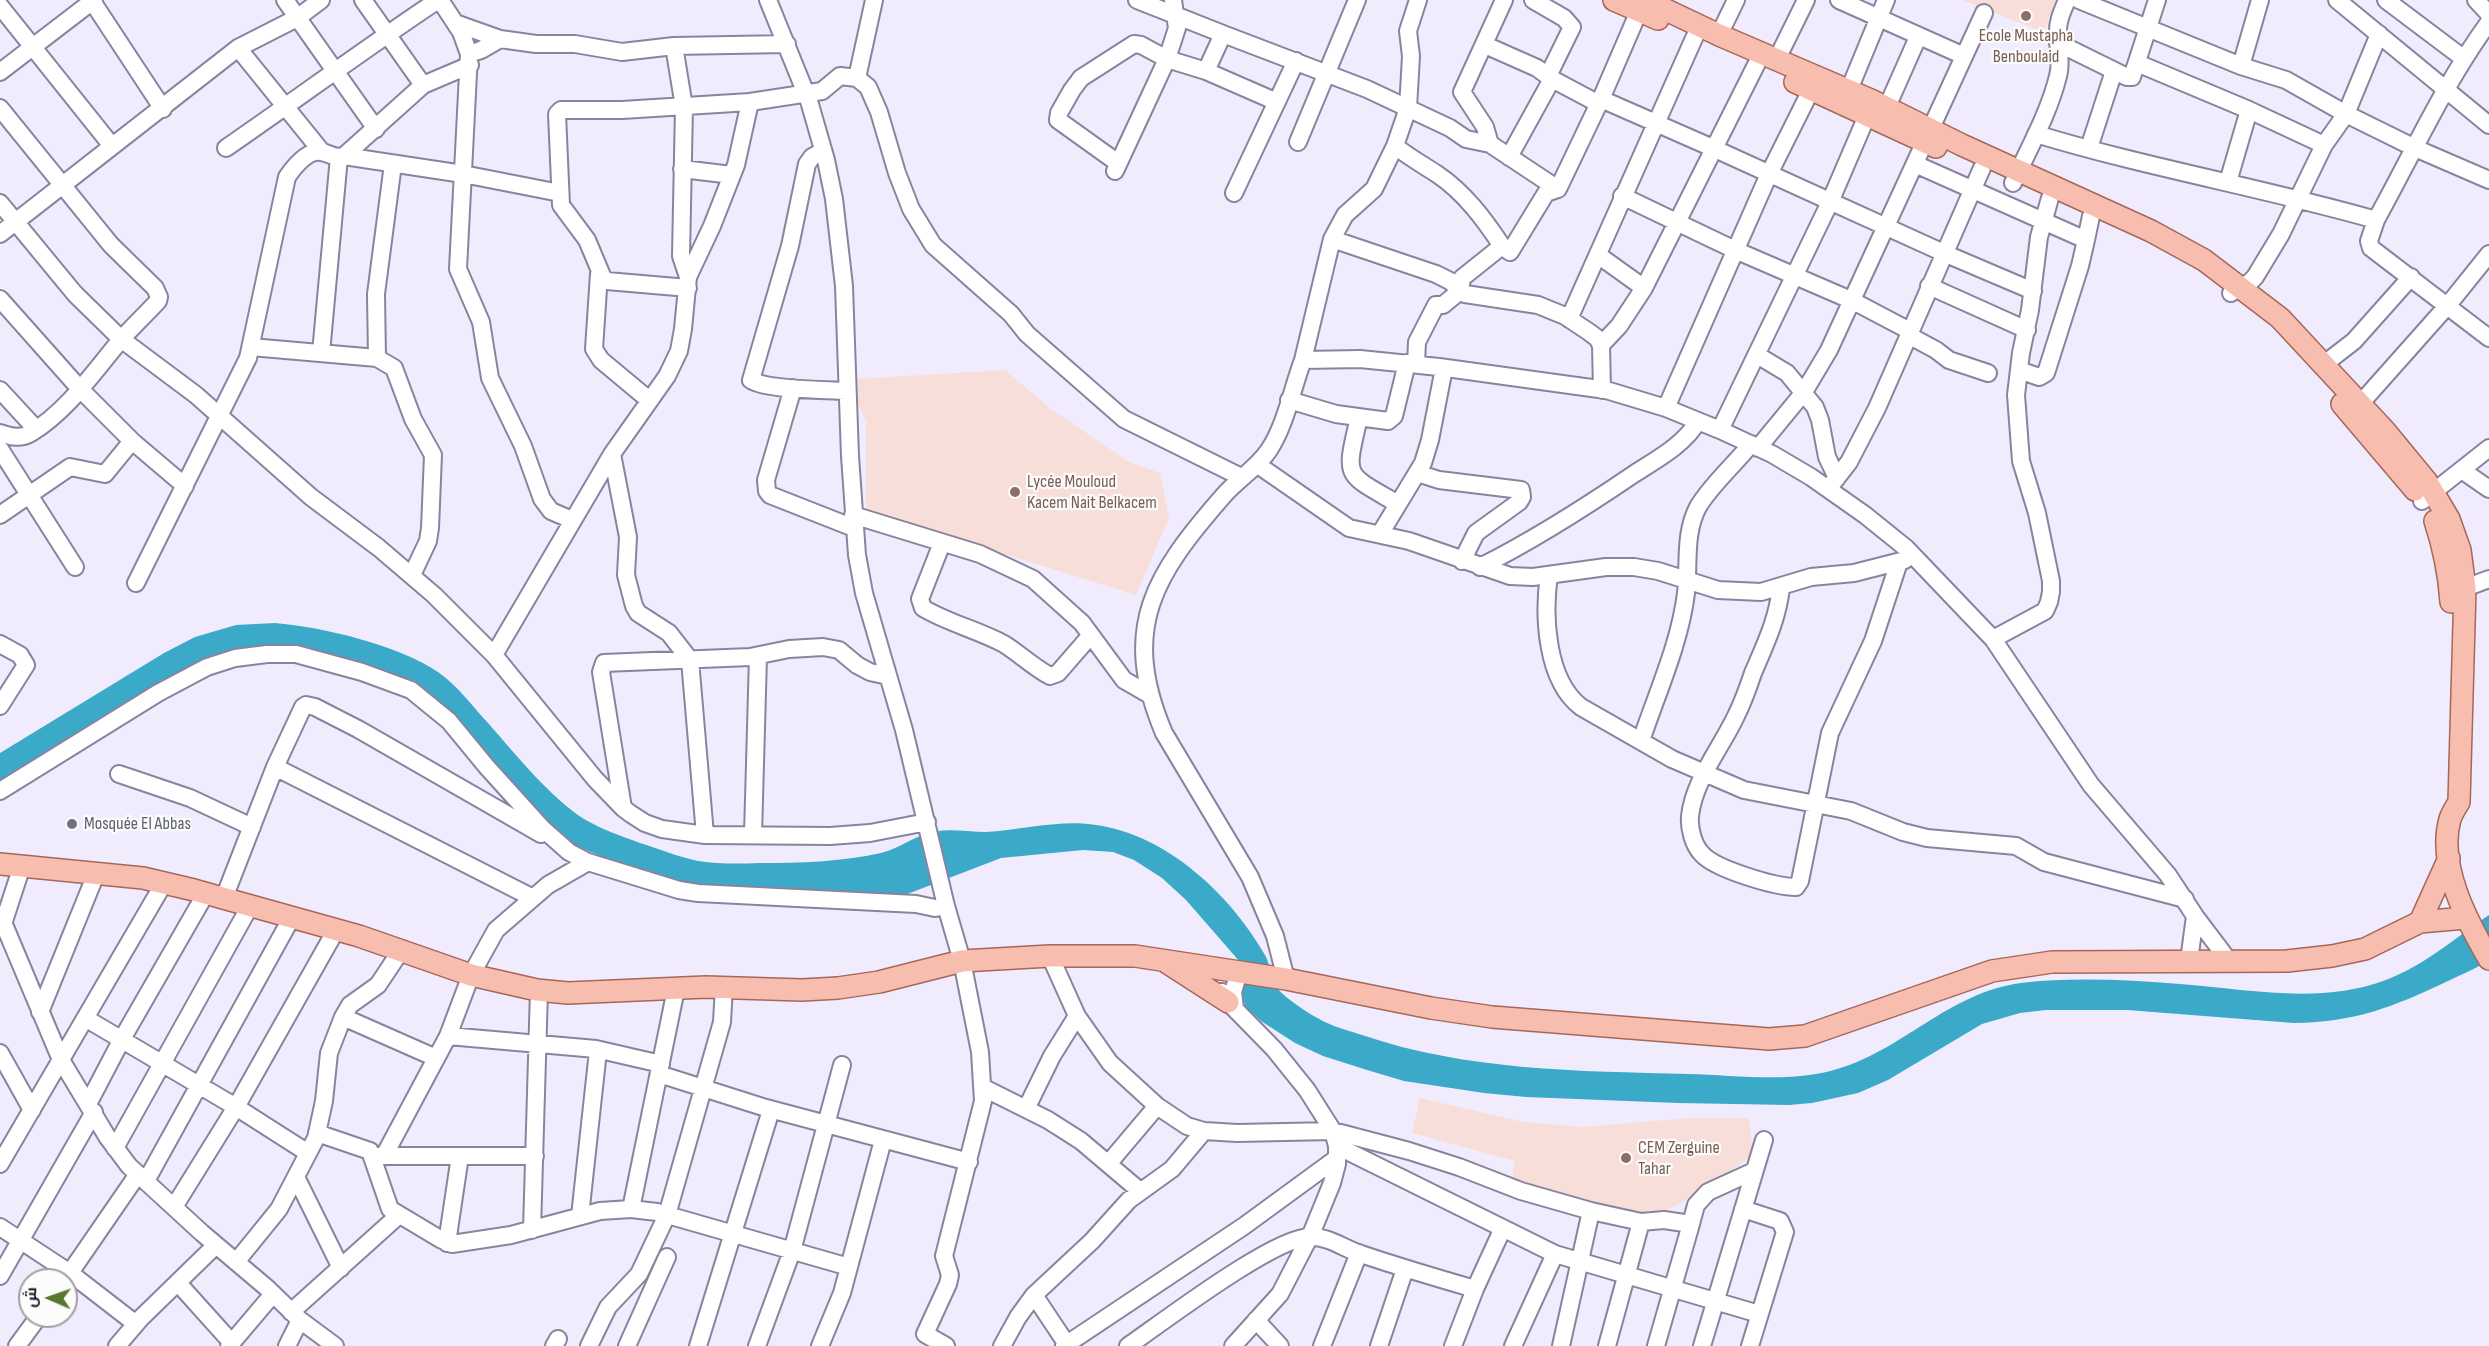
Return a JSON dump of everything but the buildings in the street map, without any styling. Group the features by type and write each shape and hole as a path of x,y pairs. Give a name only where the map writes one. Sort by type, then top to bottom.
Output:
{"main road":[{"path":"1614,0 1646,3 1719,34 1767,61 1811,90 1876,108"},
{"path":"1646,3 1695,36 1849,90 1876,108 1928,135 2016,176 2151,231 2204,260 2303,360 2428,497"},
{"path":"1928,135 1983,168 2016,176 2050,198 2091,216 2195,269 2280,318 2385,431 2428,497 2450,580 2460,601 2445,801 2450,818 2450,858 2455,888 2467,921 2489,959"},
{"path":"2420,922 2450,858"},
{"path":"0,864 143,878 336,930 402,950 471,975 539,990 602,994 724,987 802,990 879,982 962,961 1050,956 1160,958 1431,1008 1492,1017 1769,1039 1805,1036 1992,971 2052,962 2287,961 2332,956 2365,949 2420,922 2467,921"},
{"path":"1160,958 1232,1005"}],"street":[{"path":"285,0 376,129"},
{"path":"0,234 163,109 238,48 297,18 321,0"},
{"path":"363,0 423,85"},
{"path":"226,148 286,107 334,70 439,0 461,32 470,59 458,269 481,322 490,378 523,446 542,500 551,511 572,520"},
{"path":"768,0 805,92 823,151 834,199 843,262 853,522 864,593 928,826 943,893 962,961 980,1052 983,1101 944,1256 950,1275 922,1340 946,1346"},
{"path":"857,78 874,0"},
{"path":"1137,0 1175,8 1223,34 1296,61 1408,108 1466,139 1490,144 1558,189"},
{"path":"1298,142 1357,0"},
{"path":"1281,979 1275,936 1250,877 1164,733 1150,695 1146,672 1144,632 1156,589 1172,559 1241,477 1258,465 1270,449 1279,430 1304,360 1332,239 1345,215 1374,189 1395,146 1408,108 1411,56 1408,31 1418,0"},
{"path":"1490,144 1485,127 1462,92 1504,0"},
{"path":"1509,157 1550,78 1571,25 1564,18 1533,0"},
{"path":"1719,34 1736,0"},
{"path":"1601,345 1619,326 1644,288 1715,149 1806,0"},
{"path":"1839,0 1964,56"},
{"path":"1849,90 1886,0"},
{"path":"2016,176 2036,134 2058,77 2061,62 2058,43 2059,20 2067,0"},
{"path":"2079,0 2241,66 2286,80 2346,114 2415,148 2489,180"},
{"path":"2058,43 2129,78 2138,63 2157,0"},
{"path":"2241,66 2260,0"},
{"path":"2386,0 2463,58"},
{"path":"2476,0 2489,14"},
{"path":"0,72 93,1 163,109"},
{"path":"2340,1 2489,125"},
{"path":"1395,146 1414,161 1438,175 1462,195 1484,218 1502,246 1510,252 1546,193 1558,189 1646,3"},
{"path":"0,6 112,146"},
{"path":"1175,8 1177,28 1167,59 1116,168 1058,121 1059,113 1072,90 1086,74 1107,63 1131,45 1141,45 1167,59 1206,71 1277,102"},
{"path":"1641,741 1672,649 1686,592 1693,519 1699,506 1804,393 1853,301 1984,13"},
{"path":"455,22 500,39 536,44 575,44 622,52 674,46 787,44"},
{"path":"2489,22 2463,58 2445,89 2376,220 2369,241 2371,248 2489,338"},
{"path":"1206,71 1223,34"},
{"path":"2235,290 2249,283 2267,259 2324,145 2346,114 2379,34"},
{"path":"1569,319 1695,36"},
{"path":"1720,430 1876,108 1918,37"},
{"path":"321,353 342,156 376,129 423,85 500,39"},
{"path":"1485,45 1537,68 1550,78 1600,102 1715,149 2033,291"},
{"path":"674,46 684,107 681,256 688,283"},
{"path":"238,48 322,152"},
{"path":"1234,193 1296,61"},
{"path":"2138,63 2324,145"},
{"path":"2089,148 2114,71"},
{"path":"688,283 607,281 600,274 587,240 563,210 560,193 557,116 560,111 684,107 750,102 822,91 840,76 857,78 868,87 911,209 933,245 1011,314 1027,334 1124,419 1241,477"},
{"path":"1666,408 1769,174 1811,90"},
{"path":"494,655 612,454 667,376 679,351 684,329 688,283 732,175 750,102"},
{"path":"0,108 111,245 155,288 159,297 158,301 121,339 80,389 49,420 20,437 0,433"},
{"path":"2228,182 2249,110"},
{"path":"2036,134 2120,158 2228,182 2376,220"},
{"path":"823,151 812,157 807,164 790,246 751,380 756,383 847,391"},
{"path":"136,583 220,416 251,347 284,184 292,169 309,155 322,152 463,174 560,193"},
{"path":"377,358 376,294 393,164"},
{"path":"1915,164 2086,240"},
{"path":"1832,483 1849,462 1877,408 1983,168"},
{"path":"682,169 732,175"},
{"path":"1622,196 1735,250 1853,301 1909,333 1949,360 1988,373"},
{"path":"1993,639 2044,611 2051,592 2041,529 2020,461 2016,395 2043,222 2050,198"},
{"path":"0,202 75,294 121,339 220,416 311,497 412,575 494,655 622,808 645,823 662,829 705,835 830,836 928,826"},
{"path":"2019,370 2039,377 2046,373 2080,266 2091,216"},
{"path":"1332,239 1436,274 1473,297 1538,305 1569,319 1597,338 1601,345 1602,390"},
{"path":"1289,400 1336,414 1388,421 1394,416 1417,342 1436,305 1443,305 1460,291 1462,278 1502,246"},
{"path":"2360,404 2448,305 2489,254"},
{"path":"1598,255 1644,288"},
{"path":"600,274 594,349 601,360 649,400"},
{"path":"2323,365 2354,341 2411,277"},
{"path":"1929,286 2027,330"},
{"path":"0,299 80,389 132,441 185,486"},
{"path":"251,347 377,358 394,368 413,419 433,455 428,541 412,575"},
{"path":"1757,355 1787,373 1815,407 1820,420 1832,483"},
{"path":"1304,360 1360,359 1412,364 1602,390 1666,408 1720,430 1832,483 1915,558 1993,639 2091,785 2143,844 2229,961"},
{"path":"1380,534 1423,463 1430,440 1444,368"},
{"path":"793,387 766,480 767,491 770,495 853,522 980,554 1033,579 1058,599 1091,635 1124,680 1150,695"},
{"path":"0,390 36,429"},
{"path":"1359,417 1349,466 1352,474 1398,504"},
{"path":"1480,567 1519,547 1627,479 1684,439 1698,421"},
{"path":"0,515 70,466 105,474 132,441"},
{"path":"2428,497 2489,448"},
{"path":"0,449 75,567"},
{"path":"612,454 628,537 626,575 634,606 638,614 669,633 690,660 705,835"},
{"path":"1258,465 1349,528 1409,541 1510,576 1549,575 1618,566 1658,571 1686,581 1736,592 1761,592 1811,577 1854,573 1915,558"},
{"path":"2463,471 2489,489"},
{"path":"1416,473 1439,480 1521,490 1522,497 1519,502 1476,533 1462,561"},
{"path":"942,543 920,598 923,608 945,621 1004,645 1031,666 1050,676 1058,673 1091,635"},
{"path":"1781,586 1780,603 1772,629 1736,716 1705,774 1690,814 1695,845 1707,859 1741,875 1790,887 1798,885 1830,733 1873,641 1899,562"},
{"path":"1549,575 1546,618 1558,680 1569,698 1641,741 1705,774 1760,794 1851,811 1903,832 1927,838 2016,846 2044,862 2185,899"},
{"path":"2460,601 2489,579"},
{"path":"0,644 20,655 26,665 0,706"},
{"path":"622,808 602,667 609,661 690,660 758,656 789,649 831,648 839,650 856,665 870,672 888,676"},
{"path":"0,791 158,693 207,667 235,658 267,654 296,654 362,672 411,690 449,721 486,766 556,842"},
{"path":"753,835 758,656"},
{"path":"0,1276 91,1107 122,1039 215,896 252,827 275,767 303,707 310,705 358,729 588,862 679,890 698,893 916,904 935,908 943,893"},
{"path":"275,767 533,898"},
{"path":"119,774 190,798 252,827"},
{"path":"588,862 548,885 496,930 471,975 448,1036 379,1156 388,1206 447,1243 496,1238 600,1211 631,1209 668,1215 849,1267"},
{"path":"22,866 2,918 61,1060 115,1148 174,1207 330,1345"},
{"path":"40,1012 96,874"},
{"path":"2,1155 32,1110 164,883"},
{"path":"115,1148 250,906"},
{"path":"2189,961 2195,916"},
{"path":"73,1268 142,1177 200,1085 292,917"},
{"path":"174,1207 236,1107 336,930"},
{"path":"236,1262 274,1216 317,1133 324,1101 329,1053 343,1017 350,1005 378,985 402,950"},
{"path":"1050,956 1077,1016 1116,1070 1157,1106 1186,1126 1204,1131 1291,1134 1336,1145 1429,1158 1521,1191 1591,1211 1641,1222 1664,1220 1691,1224"},
{"path":"1204,965 1232,1005 1274,1049 1307,1090 1336,1145 1332,1183 1310,1236 1280,1294 1233,1346"},
{"path":"1232,1005 1233,992 1240,972"},
{"path":"589,1346 608,1307 639,1274 668,1215 722,1022 724,987"},
{"path":"631,1209 676,989"},
{"path":"532,1230 539,990"},
{"path":"1026,1109 1052,1056 1077,1016"},
{"path":"343,1017 436,1058"},
{"path":"85,1018 200,1085 308,1153"},
{"path":"448,1036 598,1051 660,1069 703,1087 771,1110 969,1162"},
{"path":"580,1216 598,1051"},
{"path":"0,1053 32,1110"},
{"path":"758,1346 792,1251 842,1065"},
{"path":"984,1088 1026,1109 1081,1142 1140,1191"},
{"path":"1108,1164 1157,1106"},
{"path":"698,1346 771,1110"},
{"path":"1002,1346 1025,1307 1035,1295 1140,1191 1172,1169 1204,1131"},
{"path":"317,1133 365,1148 379,1156 535,1156"},
{"path":"820,1346 842,1293 883,1140"},
{"path":"1702,1346 1764,1140"},
{"path":"1336,1145 1556,1254 1759,1314"},
{"path":"1035,1295 1066,1345 1244,1226 1336,1145"},
{"path":"447,1243 460,1156"},
{"path":"1656,1346 1696,1205 1708,1192 1754,1171"},
{"path":"296,1177 340,1268"},
{"path":"1743,1209 1780,1221 1785,1232 1750,1346"},
{"path":"1561,1346 1591,1211"},
{"path":"287,1346 296,1316 340,1268 399,1215"},
{"path":"1607,1346 1641,1222"},
{"path":"0,1227 57,1268"},
{"path":"1453,1346 1475,1289 1503,1228"},
{"path":"1128,1346 1244,1267 1285,1243 1310,1236 1405,1269 1475,1289"},
{"path":"117,1346 136,1324 216,1245"},
{"path":"1323,1346 1359,1253"},
{"path":"1513,1346 1556,1254"},
{"path":"627,1346 667,1257"},
{"path":"1379,1346 1405,1269"},
{"path":"178,1282 230,1344 273,1294"},
{"path":"78,1284 136,1324"},
{"path":"1256,1320 1274,1343"},
{"path":"17,1346 30,1328"}],"shaded area":[{"name":"Ecole Mustapha Benboulaid","path":"1962,0 2057,0 2043,32"},
{"name":"Lycée Mouloud Kacem Nait Belkacem","path":"1005,370 1051,409 1129,462 1160,473 1169,518 1136,595 866,511 866,421 858,404 857,379"},
{"name":"CEM Zerguine Tahar","path":"1420,1098 1523,1122 1583,1127 1689,1118 1749,1118 1753,1155 1699,1193 1654,1217 1511,1183 1515,1161 1412,1133"}],"water":[{"path":"275,623 360,639 421,662 438,672 465,696 534,775 559,800 584,819 640,843 698,861 736,864 836,860 881,853 923,835 944,830 986,832 1041,825 1083,823 1122,831 1171,854 1215,890 1251,932 1265,955 1273,981 1287,998 1336,1026 1402,1047 1442,1056 1564,1070 1761,1077 1798,1076 1834,1070 1859,1061 1970,998 2021,983 2060,980 2141,981 2257,992 2309,994 2335,992 2361,988 2414,967 2489,915 2489,960 2409,998 2374,1011 2336,1020 2294,1023 2127,1010 2046,1010 2020,1013 1982,1024 1888,1080 1858,1093 1812,1103 1789,1105 1678,1103 1526,1097 1404,1081 1323,1056 1295,1043 1261,1021 1245,1006 1242,995 1245,982 1240,962 1186,900 1162,878 1134,860 1113,852 1083,850 1001,858 897,898 690,887 576,846 503,779 435,700 285,648 125,704 0,783 0,753 164,653 195,637 236,625"}],"place":[{"name":"Ecole Mustapha Benboulaid","path":"2026,16"},
{"name":"Lycée Mouloud Kacem Nait Belkacem","path":"1015,492"},
{"name":"Mosquée El Abbas","path":"72,824"},
{"name":"CEM Zerguine Tahar","path":"1626,1158"}]}
